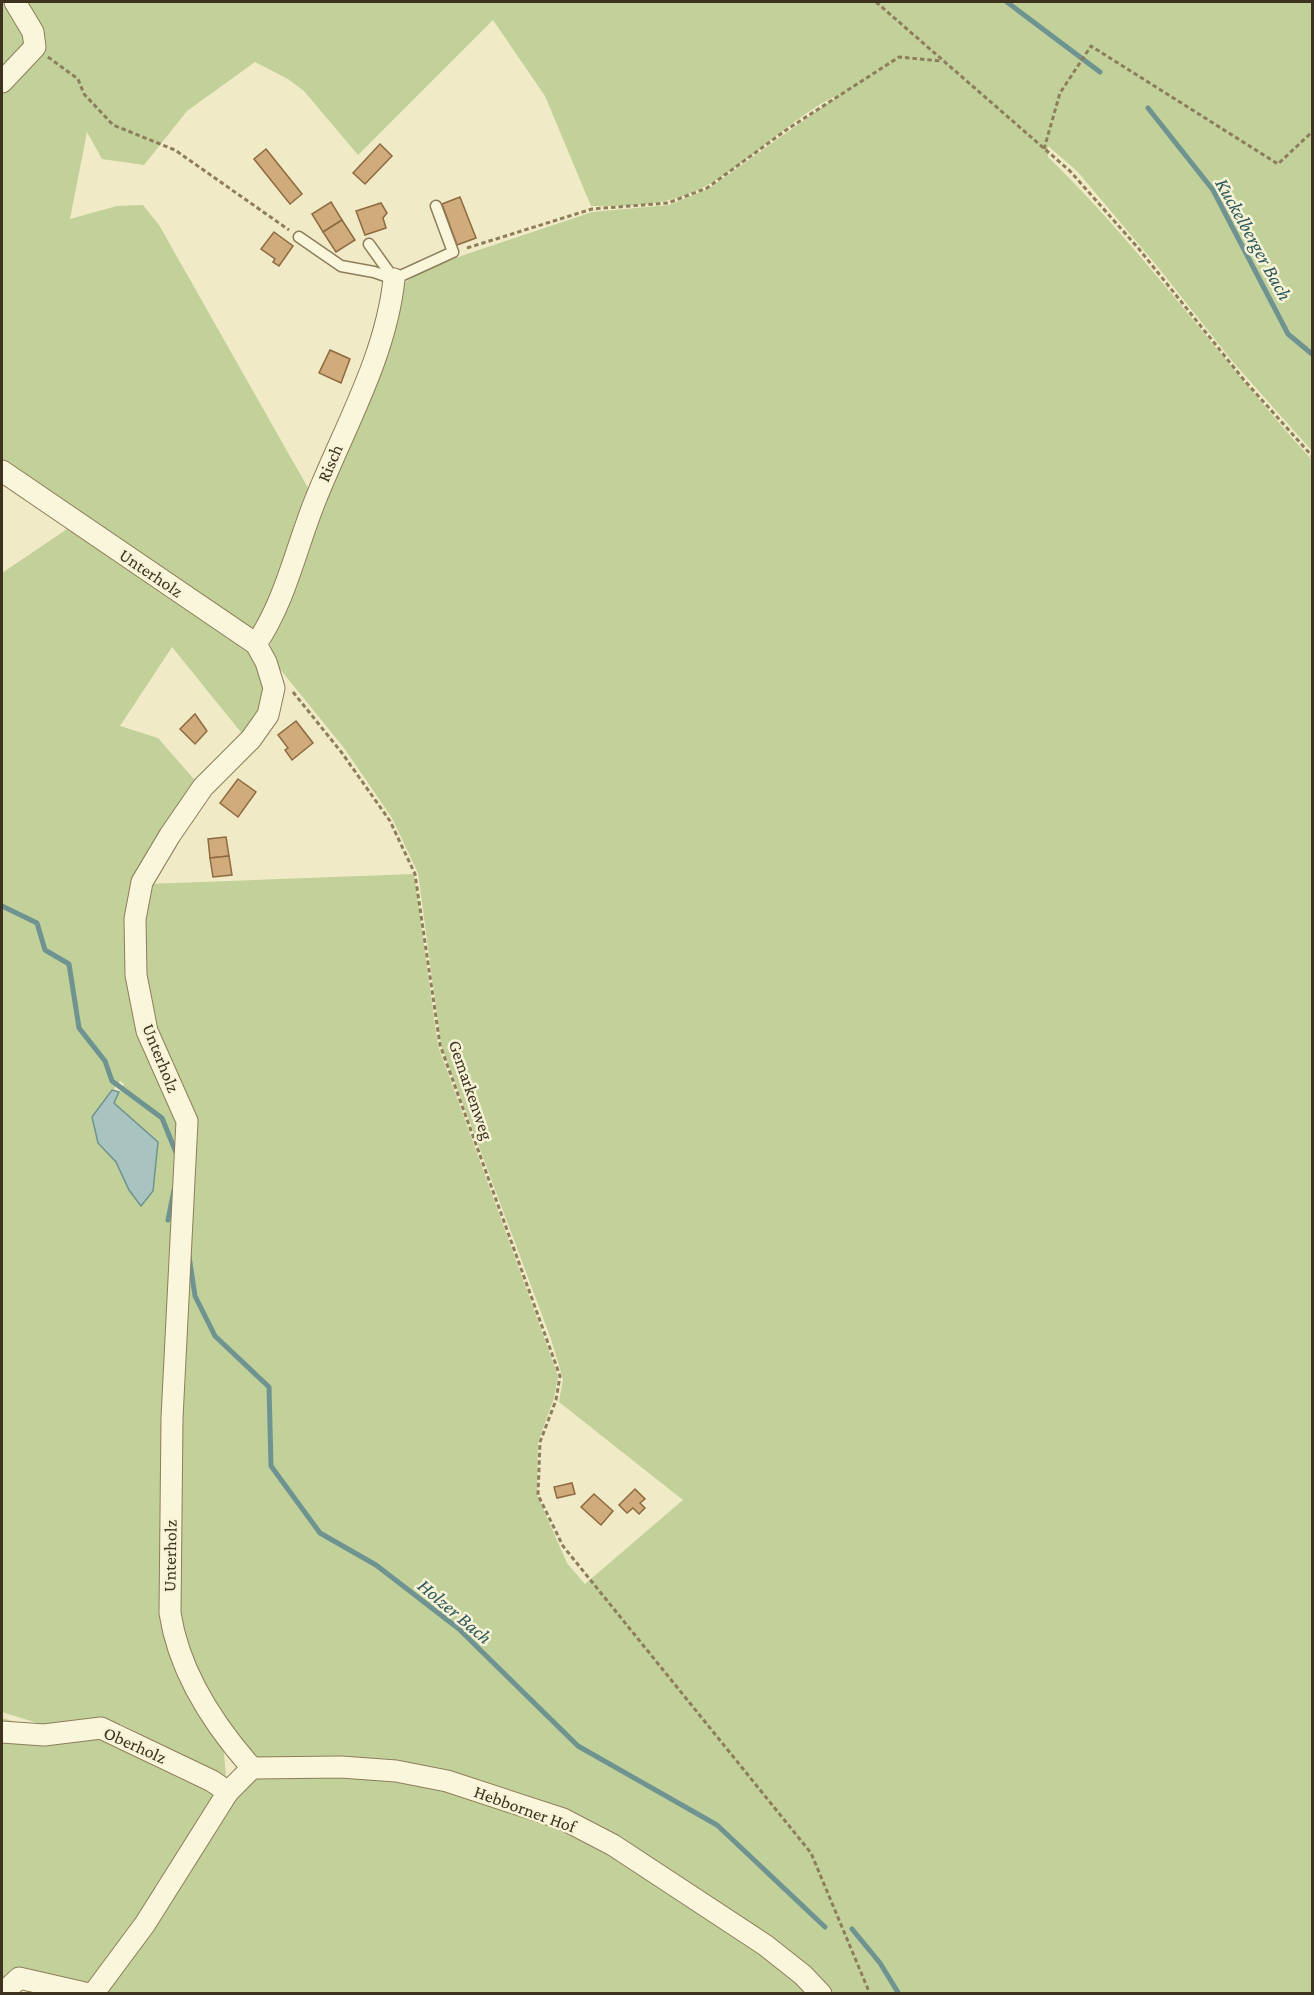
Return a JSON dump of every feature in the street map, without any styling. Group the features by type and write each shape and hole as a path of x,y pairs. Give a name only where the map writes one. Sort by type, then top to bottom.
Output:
{"street":[{"path":"2,82 35,47 33,32 15,2"},
{"name":"Risch","path":"256,644 270,621 314,502 370,368 390,306 394,279"},
{"name":"Unterholz","path":"2,471 256,644 266,662 274,688 268,715 251,739 203,787 170,835 142,882 135,919 136,975 147,1030 187,1121 172,1418 170,1613 174,1641 192,1680 228,1740 252,1768"},
{"name":"Oberholz","path":"2,1732 44,1735 101,1728 212,1781 228,1792"},
{"name":"Hebborner Hof","path":"252,1768 341,1767 396,1771 447,1781 563,1819 613,1845 765,1945 803,1975 821,1994"},
{"path":"2,1994 19,1978 91,1994 145,1924 228,1792 252,1768"}],"lane":[{"path":"299,237 341,266 374,272 394,279 453,252 436,206"},
{"path":"369,244 394,279"}],"path":[{"path":"876,2 1044,149 1094,198 1244,380 1312,456"},
{"path":"1044,149 1060,93 1091,46 1278,164 1312,132"},
{"path":"35,47 78,79 84,94 113,125 175,150 299,237"},
{"path":"453,252 592,210 668,203 707,188 789,128 899,57 943,61"},
{"name":"Gemarkenweg","path":"309,710 390,821 415,874 440,1045 560,1376 555,1400 540,1442 538,1495 563,1546 812,1853 870,1994"}],"green space":[{"path":"2,2 11,2 33,47 2,80"},
{"path":"18,2 1312,2 1312,451 1233,362 1157,266 1077,171 1048,146 1048,157 1117,230 1312,460 1312,1993 96,1993 147,1925 233,1797 258,1778 301,1770 353,1771 405,1777 448,1787 517,1812 515,1798 409,1769 360,1762 294,1764 268,1761 238,1743 224,1727 211,1709 190,1670 178,1635 173,1595 175,1420 190,1122 149,1030 139,975 137,918 147,884 414,874 438,1046 558,1376 554,1398 538,1442 537,1495 567,1563 585,1584 683,1500 559,1402 563,1379 551,1339 441,1045 418,873 392,818 344,748 271,658 270,636 309,526 382,352 401,285 423,271 464,255 592,212 669,205 708,189 842,93 798,119 712,182 689,194 665,201 628,205 591,206 545,96 493,20 358,155 304,91 288,79 255,62 187,111 144,165 102,159 87,132 70,219 117,206 143,205 159,225 312,495 266,620 258,628 248,630 2,466 2,87 36,50 36,31"},
{"path":"73,525 249,648 262,669 265,706 244,736 172,647 120,726 158,738 199,785 149,856 134,977 185,1121 183,1157 173,1138 182,1159 165,1594 223,1741 226,1777 222,1777 121,1724 47,1726 2,1712 2,573","holes":["120,1081 124,1084 114,1103 129,1190 116,1162 98,1143 93,1117"]},
{"path":"2,1718 46,1731 119,1729 209,1788 214,1795 91,1992 18,1977 2,1992"}],"water":[{"path":"112,1090 119,1092 114,1103 158,1142 153,1191 141,1206 129,1190 116,1162 98,1143 92,1117"}],"building":[{"path":"380,144 392,156 365,184 353,173"},
{"path":"266,149 302,194 290,204 254,159"},
{"path":"460,197 476,238 457,245 442,204"},
{"path":"331,202 342,220 323,232 312,214"},
{"path":"381,203 387,213 383,218 386,228 365,235 356,211"},
{"path":"342,220 355,240 336,252 323,232"},
{"path":"274,232 293,246 279,266 273,262 275,259 261,249"},
{"path":"330,350 350,359 341,383 319,373"},
{"path":"195,714 207,731 195,744 180,729"},
{"path":"296,721 313,743 292,760 285,750 288,748 278,735"},
{"path":"238,779 256,792 238,817 220,803"},
{"path":"226,837 229,856 210,858 208,839"},
{"path":"229,856 232,875 213,877 210,858"},
{"path":"572,1483 575,1494 557,1498 554,1487"},
{"path":"635,1489 645,1499 640,1503 645,1508 639,1514 633,1508 627,1513 619,1505"},
{"path":"594,1494 613,1511 601,1525 581,1507"}],"waterway":[{"name":"Kuckelberger Bach","path":"1007,2 1100,72"},
{"name":"Kuckelberger Bach","path":"1148,108 1213,190 1288,334 1312,354"},
{"name":"Holzer Bach","path":"2,906 37,923 45,950 69,964 79,1028 105,1061 112,1081 162,1118 177,1155"},
{"name":"Holzer Bach","path":"168,1220 174,1190"},
{"name":"Holzer Bach","path":"189,1256 195,1296 215,1336 269,1387 271,1466 320,1533 376,1565 459,1629 578,1746 717,1825 825,1927"},
{"name":"Holzer Bach","path":"852,1929 880,1963 899,1994"}]}
